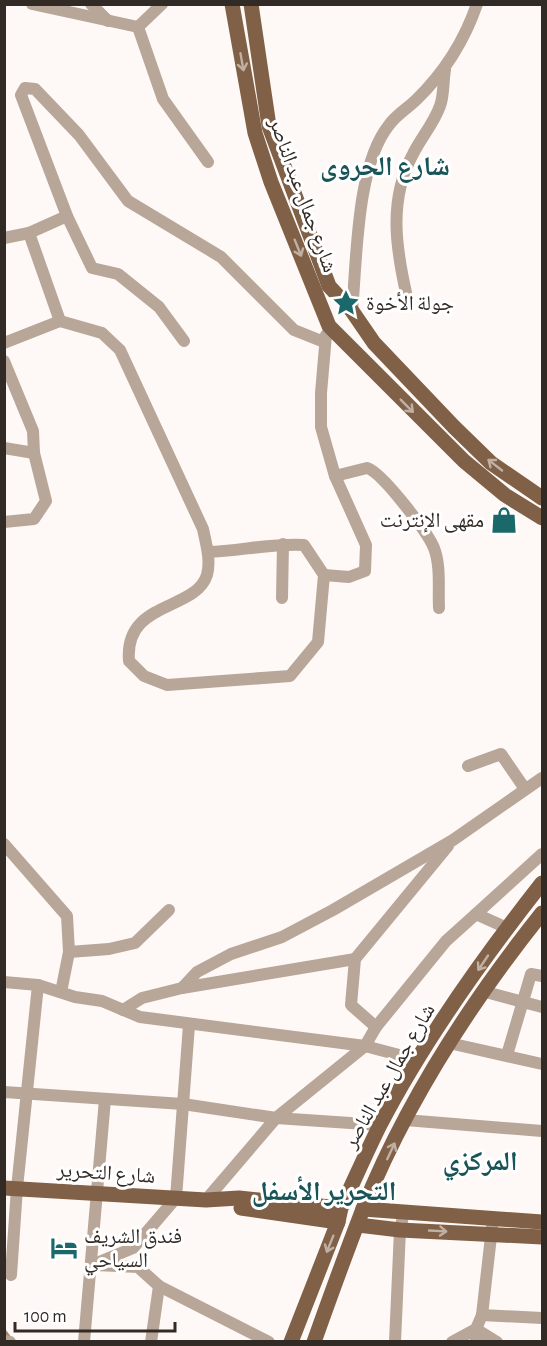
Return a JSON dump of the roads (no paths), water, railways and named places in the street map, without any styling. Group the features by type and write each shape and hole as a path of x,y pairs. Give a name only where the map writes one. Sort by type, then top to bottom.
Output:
{"main road":[{"name":"شارع جمال عبد الناصر","path":"232,4 255,133 271,182 329,326 464,461 505,495 543,518"},
{"name":"شارع جمال عبد الناصر","path":"250,4 273,136 329,286 352,311 374,343 491,463 543,498"},
{"path":"329,326 329,314 334,307 339,306 352,311"},
{"name":"شارع جمال عبد الناصر","path":"291,1341 339,1215 380,1125 418,1060 507,928 543,883"},
{"name":"شارع جمال عبد الناصر","path":"314,1341 363,1209 405,1120 482,991 543,913"},
{"name":"شارع التحرير","path":"11,1188 206,1200 238,1198 339,1215"},
{"path":"363,1209 404,1212 543,1237"},
{"path":"358,1225 400,1230 543,1222"}],"street":[{"path":"32,4 138,27"},
{"path":"91,4 109,22"},
{"path":"138,27 162,4"},
{"path":"352,311 364,191 371,157 389,125 445,70 469,28 477,4"},
{"path":"138,27 163,99 207,162"},
{"path":"407,297 398,256 396,212 402,179 412,155 441,105 445,70"},
{"path":"184,341 159,307 118,274 92,268 67,216 21,95 25,88 35,89 79,135 128,201 220,257 294,330 324,342"},
{"path":"4,238 29,233 67,216"},
{"path":"29,233 60,321"},
{"path":"4,343 60,321 102,333 120,350 203,529 208,552 207,575 199,588 148,616 136,629 128,647 129,661 144,676 167,685 290,676 318,642 324,574 304,545 283,544 208,552"},
{"path":"324,574 349,578 364,571 366,545 335,476 321,428 324,342 329,326"},
{"path":"4,361 33,431 34,453 46,501 34,519 4,522"},
{"path":"4,448 34,453"},
{"path":"335,476 367,468 384,478 433,547 438,561 439,608"},
{"path":"282,598 283,544"},
{"path":"468,766 501,754 525,789"},
{"path":"182,988 197,972 231,954 282,937 453,840 543,778"},
{"path":"376,1027 351,1005 355,958 453,840"},
{"path":"4,844 67,916 69,952 61,993"},
{"path":"206,1200 276,1118 365,1046 376,1027 446,940 543,854"},
{"path":"69,952 109,949 135,942 169,910"},
{"path":"476,914 507,928"},
{"path":"123,1010 142,998 182,988 355,958"},
{"path":"507,1055 531,974 543,976"},
{"path":"4,982 38,985 61,993 102,1001 140,1017 365,1046 418,1060"},
{"path":"12,1275 11,1188 29,1094 38,985"},
{"path":"482,991 543,1007"},
{"path":"92,1265 133,1248 176,1198 189,1025"},
{"path":"449,1043 543,1064"},
{"path":"4,1092 183,1104 276,1118 380,1125"},
{"path":"84,1341 105,1099"},
{"path":"405,1120 543,1131"},
{"path":"395,1341 400,1230 404,1212"},
{"path":"476,1335 482,1316 492,1226"},
{"path":"92,1265 138,1268 159,1286 269,1341"},
{"path":"152,1341 159,1286"},
{"path":"482,1316 543,1318"},
{"path":"452,1341 476,1335 497,1341"},
{"path":"4,1341 10,1341"}],"waterway":[{"path":"4,1330 10,1338"}],"place":[{"name":"جولة الأخوة","path":"346,303"},
{"name":"مقهى الإنترنت","path":"504,520"},
{"name":"فندق الشريف السياحي","path":"64,1248"}],"district":[{"name":"شارع الحروى","path":"385,166"},
{"name":"المركزي","path":"480,1161"},
{"name":"التحرير الأسفل","path":"324,1191"}]}
